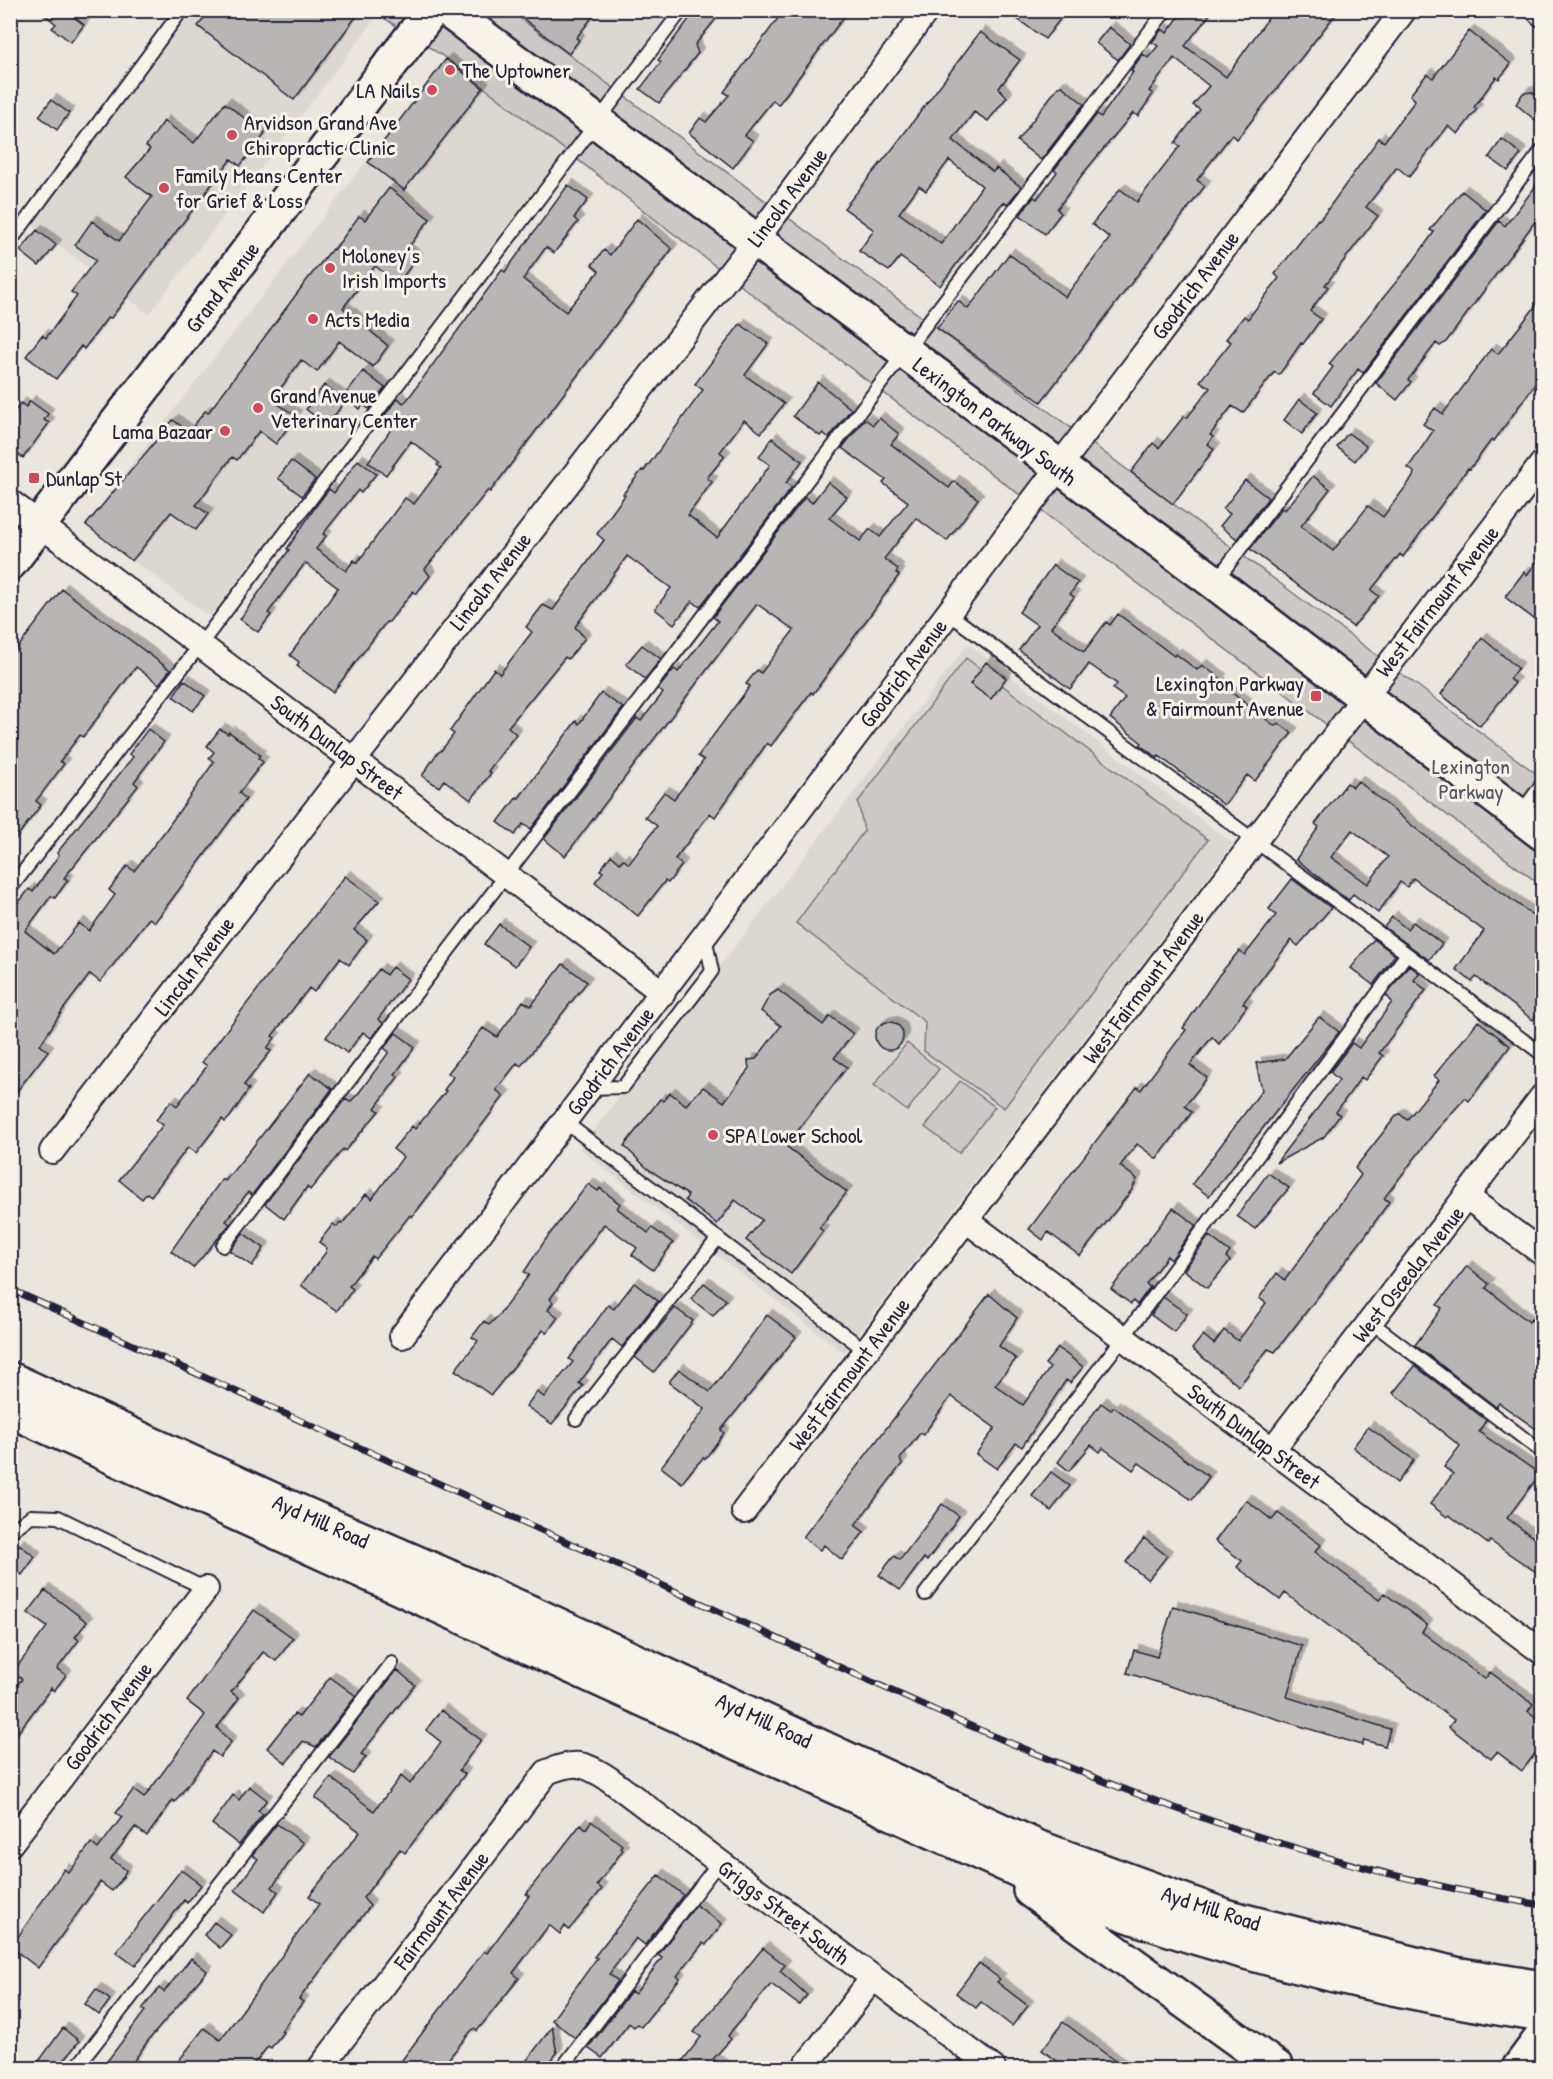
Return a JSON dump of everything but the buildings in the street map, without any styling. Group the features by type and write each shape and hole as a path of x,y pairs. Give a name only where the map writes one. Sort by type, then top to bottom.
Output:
{"main road":[{"name":"Grand Avenue","path":"10,563 432,10"},
{"name":"Lexington Parkway South","path":"447,10 905,354 1214,582 1531,824"},
{"name":"Ayd Mill Road","path":"10,1379 284,1505 534,1614 1037,1847 1228,1917 1455,1974 1542,1988"},
{"name":"Ayd Mill Road","path":"10,1410 980,1853 1096,1903 1217,1944 1446,2000 1542,2015"},
{"path":"10,1427 88,1446"},
{"path":"980,1853 1277,2068"},
{"path":"1519,2068 1542,2037"}],"street":[{"name":"Lincoln Avenue","path":"52,1151 352,759 754,241 927,10"},
{"name":"Goodrich Avenue","path":"402,1336 1404,10"},
{"path":"1538,10 1542,14"},
{"name":"West Fairmount Avenue","path":"744,1511 1542,464"},
{"name":"South Dunlap Street","path":"10,502 663,993"},
{"name":"West Osceola Avenue","path":"1272,1450 1542,1097"},
{"path":"1467,1197 1542,1253"},
{"name":"South Dunlap Street","path":"966,1220 1542,1652"},
{"name":"Goodrich Avenue","path":"10,1844 206,1589"},
{"name":"Griggs Street South","path":"571,1763 594,1770 609,1779 988,2067"},
{"name":"Fairmount Avenue","path":"320,2068 547,1772 571,1763"},
{"path":"804,2068 872,1979"}],"lane":[{"path":"10,242 182,10"},
{"path":"10,889 200,645 682,10"},
{"path":"223,1246 1166,10"},
{"path":"1214,582 1542,150"},
{"path":"948,613 1542,1054"},
{"path":"1531,824 1542,784"},
{"path":"591,1088 623,1087 712,971 705,937"},
{"path":"925,1594 1124,1338 1406,955"},
{"path":"565,1122 866,1351"},
{"path":"576,1419 718,1238"},
{"path":"1371,1322 1542,1452"},
{"path":"10,1532 31,1516 58,1517 206,1589"},
{"path":"76,2068 392,1663"},
{"path":"562,2068 720,1862"}],"shaded area":[{"path":"373,10 379,14 149,314 28,222 189,11"},
{"path":"511,11 676,11 617,89"},
{"path":"446,58 565,150 210,617 85,525"},
{"path":"968,644 1233,844 844,1353 579,1149"}],"green space":[{"name":"Lexington Parkway","path":"373,11 510,11 1542,778 1542,886 753,295 446,58"},
{"path":"966,658 1208,840 1004,1108 924,1051 925,1022 796,923 864,831 858,802"},
{"path":"907,1043 939,1069 907,1111 874,1085"},
{"path":"960,1081 995,1107 959,1153 925,1127"}],"railway":[{"path":"10,1289 899,1694 1003,1740 1107,1782 1212,1821 1320,1855 1430,1884 1542,1905"}],"place":[{"name":"The Uptowner","path":"450,70"},
{"name":"LA Nails","path":"432,90"},
{"name":"Arvidson Grand Ave Chiropractic Clinic","path":"232,135"},
{"name":"Family Means Center for Grief & Loss","path":"164,188"},
{"name":"Moloney’s Irish Imports","path":"330,268"},
{"name":"Acts Media","path":"313,319"},
{"name":"Grand Avenue Veterinary Center","path":"258,408"},
{"name":"Lama Bazaar","path":"225,431"},
{"name":"Dunlap St","path":"34,478"},
{"name":"Lexington Parkway & Fairmount Avenue","path":"1316,696"},
{"name":"SPA Lower School","path":"713,1135"}]}
